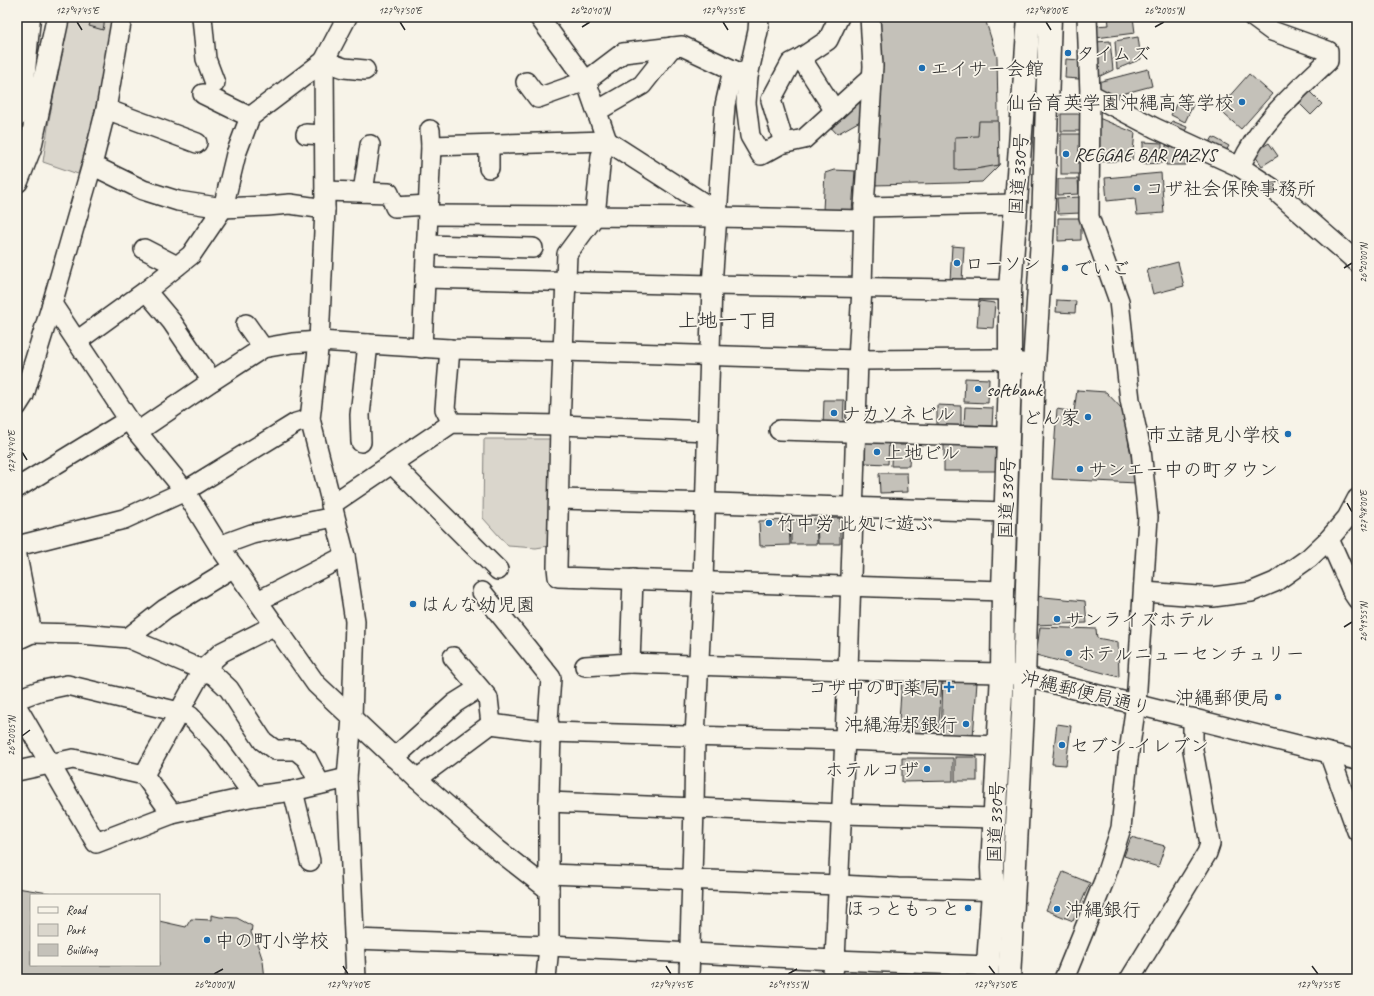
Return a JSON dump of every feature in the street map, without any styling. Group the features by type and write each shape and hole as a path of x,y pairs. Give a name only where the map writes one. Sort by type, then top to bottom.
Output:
{"main road":[{"path":"17,115 22,92 30,17"},
{"path":"17,181 30,148 58,17"},
{"name":"国道330号","path":"1009,979 1012,916 1004,891 992,868 1002,673 1010,290 1029,17"},
{"name":"国道330号","path":"988,972 1004,891 1026,642 1034,365 1043,223 1050,17"}],"street":[{"path":"17,406 24,395 92,165 106,109 122,17"},
{"path":"202,17 209,89 250,117"},
{"path":"347,17 324,61 315,134 325,200 319,341 310,419 345,556 355,621 352,718 347,778 356,979"},
{"path":"539,17 586,81 607,140 602,156 595,216 567,254 560,425 558,577 1003,591"},
{"path":"689,979 695,737 703,581 712,286 716,217 725,105 743,77 758,31 759,17"},
{"path":"771,100 790,63 801,58 828,40 839,17"},
{"path":"832,979 835,960 839,885 864,214 873,66 870,17"},
{"path":"1064,979 1104,881 1121,828 1128,759 1136,704 1148,517 1141,450 1130,400 1119,301 1089,217 1090,94 1087,17"},
{"path":"1240,167 1247,150 1257,135 1289,98 1328,61 1328,51 1272,31 1252,17"},
{"path":"526,82 538,98 586,81 623,53 682,46 743,77 767,87 784,143"},
{"path":"597,111 642,85 672,47"},
{"path":"801,58 835,111"},
{"path":"324,61 344,68 365,70"},
{"path":"77,341 146,291 190,255 223,208 236,154 250,117 324,61"},
{"path":"743,77 750,136 761,155 784,143 804,139 872,77"},
{"path":"1090,94 1155,128 1240,167 1272,188 1357,262"},
{"path":"106,109 197,143"},
{"path":"422,348 431,138 489,145 607,140 708,206 716,217"},
{"path":"370,145 373,188"},
{"path":"489,145 489,168"},
{"path":"92,165 143,190 178,201 223,208 267,206 325,200 373,188 389,193 395,207 428,210 595,216 716,217 864,214 1016,204"},
{"path":"426,244 533,248"},
{"path":"144,249 176,266"},
{"path":"425,278 712,286 1010,290"},
{"path":"146,291 172,322 212,381"},
{"path":"52,304 133,426 185,491 219,546 316,684 417,779 498,850 549,882 691,880 1004,891"},
{"path":"246,324 263,348"},
{"path":"17,488 133,426 212,381 263,348 292,343 319,341 450,349 858,360 995,359 1034,365"},
{"path":"361,442 360,415 368,344"},
{"path":"450,349 445,409 452,423"},
{"path":"17,546 124,519 185,491 296,423 310,419"},
{"path":"219,546 252,534 333,511 392,464 452,423 560,425 708,431"},
{"path":"779,430 1008,437"},
{"path":"392,464 498,570"},
{"path":"559,499 705,502 1006,512"},
{"path":"1144,592 1213,597 1251,592 1275,582 1309,558 1329,539 1347,518 1357,499"},
{"path":"1329,539 1357,600"},
{"path":"17,556 24,636 81,634 128,638 214,675 229,689 263,741 275,750 296,750 308,759 320,784"},
{"path":"258,601 345,556"},
{"path":"128,638 165,609 234,567"},
{"path":"630,663 633,579"},
{"path":"482,592 551,678 548,720 551,732 549,802 549,946 546,979"},
{"path":"144,775 203,670 222,652 274,624"},
{"path":"453,657 488,698 491,724"},
{"name":"沖縄郵便局通り","path":"585,666 630,663 1002,673 1023,676 1357,760"},
{"path":"17,699 67,684 190,716 216,744 254,796"},
{"path":"394,758 455,703 479,688"},
{"path":"20,717 96,843 172,814 254,796 293,792 347,778"},
{"path":"1130,979 1207,853 1210,844 1193,750 1193,718"},
{"path":"417,779 491,724 551,732 845,740 998,746"},
{"path":"1329,753 1357,831"},
{"path":"17,771 73,759 144,775 172,814"},
{"path":"293,792 310,861"},
{"path":"549,802 842,814 995,818"},
{"path":"354,939 689,952 835,960 988,972"}],"green space":[{"path":"69,17 112,17 100,89 91,129 78,174 43,162 49,120"},
{"path":"484,439 550,439 548,546 536,548 508,546 483,518"}],"building":[{"path":"92,17 105,19 103,30 89,26"},
{"path":"437,17 452,17 452,21 437,21"},
{"path":"453,17 476,17 476,18 453,19"},
{"path":"478,17 501,17 501,19 478,19"},
{"path":"589,17 612,17 612,21 589,21"},
{"path":"615,17 651,17 651,19 615,19"},
{"path":"878,17 981,17 986,22 997,57 999,165 982,182 873,185"},
{"path":"1108,17 1133,17 1135,33 1096,38 1095,26 1109,25"},
{"path":"1290,17 1301,17 1300,21 1289,19"},
{"path":"1138,37 1141,59 1117,69 1115,41"},
{"path":"1110,41 1113,70 1096,78 1095,42"},
{"path":"1066,59 1080,60 1079,79 1065,78"},
{"path":"1148,69 1152,86 1103,99 1098,82"},
{"path":"1249,74 1272,94 1241,129 1218,109"},
{"path":"1308,90 1322,104 1311,115 1299,103 1294,106"},
{"path":"863,92 860,121 837,134 827,123"},
{"path":"1179,99 1193,105 1185,122 1171,115"},
{"path":"1061,114 1082,114 1082,131 1061,131"},
{"path":"1094,116 1135,133 1132,160 1097,162"},
{"path":"979,121 998,121 999,165 976,169 955,170 955,137 978,136"},
{"path":"1172,121 1187,127 1183,136 1168,129"},
{"path":"1061,134 1080,134 1080,174 1061,174"},
{"path":"1213,137 1229,146 1226,151 1210,142"},
{"path":"1143,142 1162,143 1162,163 1143,164"},
{"path":"1269,143 1278,156 1262,166 1253,153"},
{"path":"1166,145 1186,153 1186,165 1166,165"},
{"path":"834,170 855,171 852,212 823,210 825,173"},
{"path":"1161,173 1164,213 1137,215 1135,198 1107,201 1105,178"},
{"path":"1058,179 1078,179 1079,194 1058,195"},
{"path":"1081,197 1081,213 1058,214 1057,198"},
{"path":"1058,218 1081,218 1081,240 1058,241"},
{"path":"952,246 964,247 962,281 950,281"},
{"path":"1178,262 1184,286 1153,294 1147,270"},
{"path":"1057,300 1076,301 1075,313 1056,312"},
{"path":"979,301 995,303 993,328 977,327"},
{"path":"965,378 989,379 988,403 964,402"},
{"path":"1077,390 1106,392 1125,412 1129,445 1137,483 1052,479 1057,409 1074,412"},
{"name":"ナカソネビル","path":"824,400 844,400 843,426 823,426"},
{"path":"937,405 961,406 961,426 937,426"},
{"path":"965,407 993,408 992,426 964,425"},
{"name":"上地ビル","path":"865,440 889,441 888,464 865,463"},
{"path":"892,442 899,442 900,445 907,445 907,450 910,450 909,466 891,466"},
{"path":"944,444 996,444 996,471 944,471"},
{"path":"879,473 907,473 908,492 880,493"},
{"path":"840,518 840,544 818,544 817,519"},
{"path":"816,519 817,544 791,544 791,520"},
{"path":"789,520 790,545 760,546 759,521"},
{"path":"1034,596 1085,601 1087,623 1034,625"},
{"path":"1040,627 1096,629 1097,638 1118,642 1119,677 1036,655"},
{"path":"902,679 942,681 938,737 898,734"},
{"path":"943,679 977,682 973,738 941,738"},
{"name":"セブン-イレブン","path":"1057,724 1071,726 1066,765 1052,764"},
{"path":"955,757 977,757 977,781 955,781"},
{"name":"ホテルコザ","path":"902,758 953,758 953,781 902,782"},
{"path":"1131,837 1165,846 1158,867 1124,856"},
{"path":"1063,872 1090,883 1073,921 1046,910"},
{"name":"中の町小学校","path":"17,888 55,894 30,894 30,966 160,966 160,921 186,927 191,919 211,920 211,915 237,918 252,926 251,933 258,946 263,961 265,979 17,979"}],"place":[{"name":"タイムズ","path":"1068,53"},
{"name":"エイサー会館","path":"922,68"},
{"name":"仙台育英学園沖縄高等学校","path":"1242,102"},
{"name":"REGGAE BAR PAZYS","path":"1066,154"},
{"name":"コザ社会保険事務所","path":"1137,188"},
{"name":"ローソン","path":"957,263"},
{"name":"でいご","path":"1065,268"},
{"name":"softbank","path":"978,389"},
{"name":"ナカソネビル","path":"834,413"},
{"name":"どん家","path":"1088,417"},
{"name":"市立諸見小学校","path":"1288,434"},
{"name":"上地ビル","path":"877,452"},
{"name":"サンエー中の町タウン","path":"1080,469"},
{"name":"竹中労 此処に遊ぶ","path":"769,523"},
{"name":"はんな幼児園","path":"413,604"},
{"name":"サンライズホテル","path":"1057,619"},
{"name":"ホテルニューセンチュリー","path":"1069,653"},
{"name":"コザ中の町薬局","path":"949,687"},
{"name":"沖縄郵便局","path":"1278,697"},
{"name":"沖縄海邦銀行","path":"966,724"},
{"name":"セブン-イレブン","path":"1062,745"},
{"name":"ホテルコザ","path":"927,769"},
{"name":"ほっともっと","path":"968,908"},
{"name":"沖縄銀行","path":"1057,909"},
{"name":"中の町小学校","path":"207,940"}],"district":[{"name":"上地一丁目","path":"728,320"}]}
